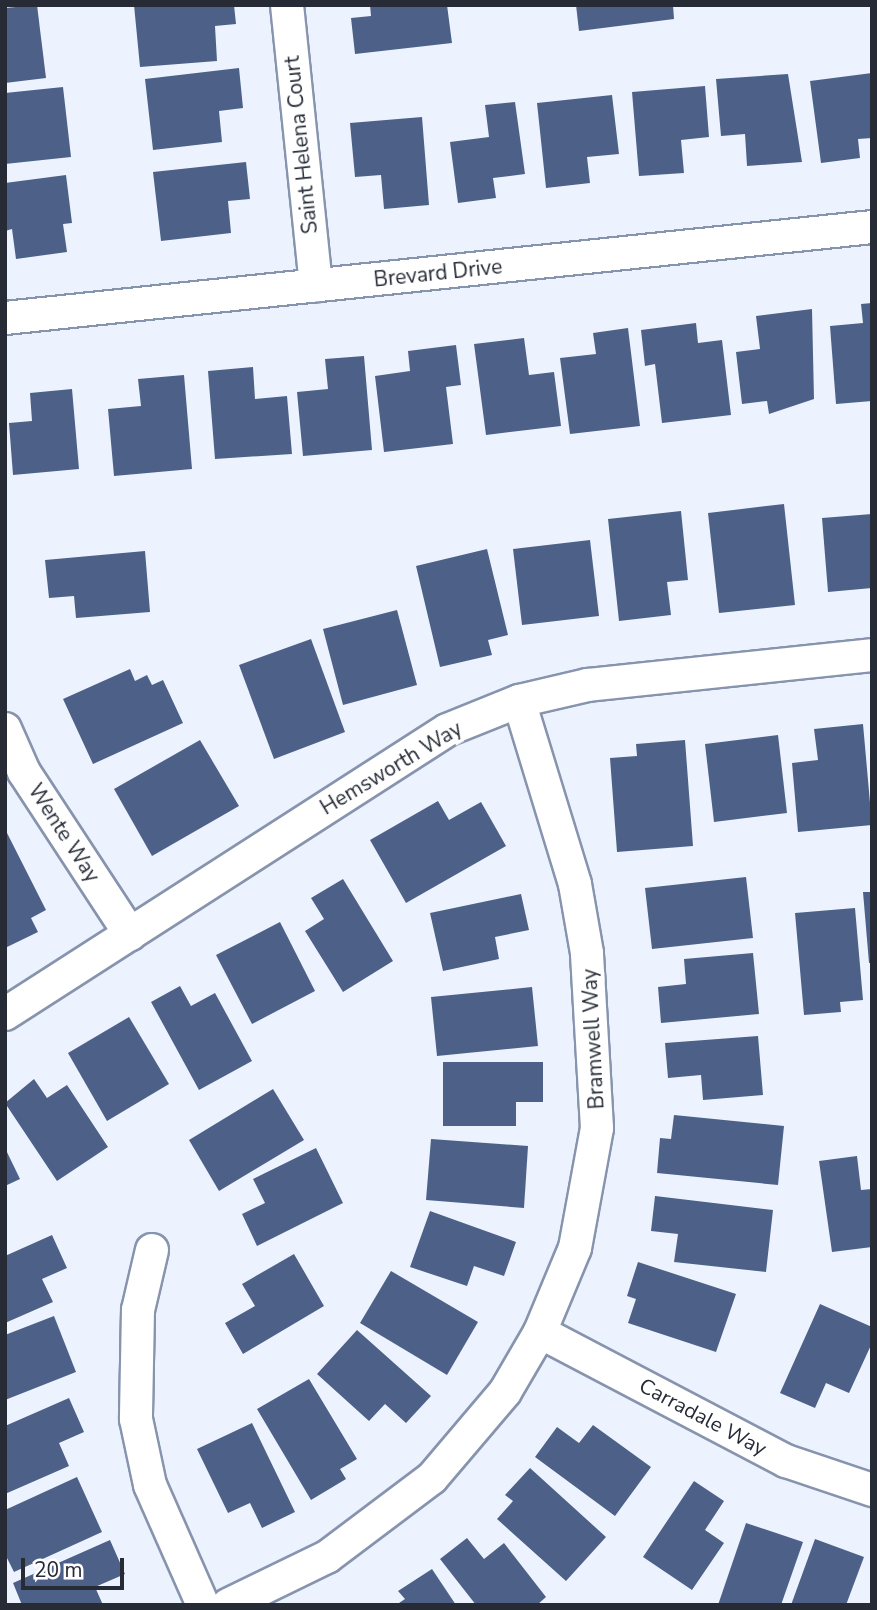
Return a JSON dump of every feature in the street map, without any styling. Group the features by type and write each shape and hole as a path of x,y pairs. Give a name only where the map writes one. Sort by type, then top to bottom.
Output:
{"street":[{"name":"Saint Helena Court","path":"287,5 316,286"},
{"name":"Brevard Drive","path":"5,318 872,227"},
{"name":"Hemsworth Way","path":"5,1014 402,756 519,701 588,685 872,655"},
{"name":"Bramwell Way","path":"228,1605 327,1557 432,1478 505,1392 540,1332 575,1248 590,1184 598,1062 575,884 519,701"},
{"name":"Wente Way","path":"5,729 24,772 130,934"},
{"path":"152,1250 138,1310 136,1419 150,1485 204,1605"},
{"name":"Carradale Way","path":"540,1332 786,1461 872,1490"}],"building":[{"path":"37,5 46,78 5,83 5,8"},
{"path":"134,5 234,5 236,24 215,26 217,61 140,67"},
{"path":"370,5 447,5 452,43 355,54 351,18 371,16"},
{"path":"576,5 673,5 674,19 579,31"},
{"path":"239,68 243,108 219,111 222,142 153,150 145,79"},
{"path":"872,73 872,138 858,139 860,158 821,163 810,81"},
{"path":"788,74 802,162 747,166 745,134 721,136 716,79"},
{"path":"705,86 709,137 681,140 684,173 639,176 632,92"},
{"path":"63,87 71,157 5,164 5,93"},
{"path":"612,95 619,154 587,157 590,183 546,188 537,103"},
{"path":"515,102 525,174 493,178 496,198 458,203 450,142 489,137 485,105"},
{"path":"422,117 429,205 384,209 381,175 355,177 350,123"},
{"path":"246,162 250,199 228,201 231,233 161,241 153,172"},
{"path":"66,175 72,223 63,224 67,252 16,259 12,229 5,231 5,183"},
{"path":"872,303 872,401 836,404 830,326 863,323 861,304"},
{"path":"812,309 814,399 769,414 767,401 742,404 736,352 760,349 756,316"},
{"path":"696,323 698,343 722,340 731,415 662,423 655,364 645,366 641,330"},
{"path":"628,328 640,426 570,434 560,358 596,354 593,333"},
{"path":"524,338 529,375 554,372 561,426 486,435 474,344"},
{"path":"456,345 461,385 446,387 453,444 384,452 375,376 410,371 408,351"},
{"path":"364,356 372,450 303,456 297,392 328,389 325,359"},
{"path":"253,367 255,399 287,396 292,454 215,459 208,371"},
{"path":"184,375 192,469 114,476 108,409 141,406 138,379"},
{"path":"72,389 79,469 13,475 9,423 32,421 30,393"},
{"path":"784,504 795,605 719,613 708,513"},
{"path":"681,511 688,580 667,582 671,615 619,621 608,519"},
{"path":"872,514 872,588 828,592 822,518"},
{"path":"590,540 599,616 522,625 513,549"},
{"path":"487,549 508,635 488,640 492,655 440,667 416,566"},
{"path":"145,551 150,612 76,618 74,596 49,598 45,560"},
{"path":"397,610 417,685 343,705 323,629"},
{"path":"311,639 345,732 274,759 239,665"},
{"path":"130,669 135,681 147,675 152,685 163,680 183,723 93,764 63,699"},
{"path":"863,724 872,825 798,832 792,763 818,760 814,729"},
{"path":"778,735 787,813 714,822 705,744"},
{"path":"200,740 239,806 152,856 114,789"},
{"path":"685,740 693,846 617,852 610,758 637,756 636,744"},
{"path":"438,801 449,820 481,802 506,846 406,903 370,840"},
{"path":"5,829 46,910 31,918 38,932 5,948"},
{"path":"746,877 753,938 652,949 645,888"},
{"path":"343,879 393,961 343,992 305,931 324,919 311,898"},
{"path":"863,892 872,892 872,963 869,963"},
{"path":"521,894 529,930 495,937 499,959 443,971 430,913"},
{"path":"855,908 863,1000 840,1002 841,1012 804,1015 795,913"},
{"path":"280,922 315,991 252,1024 216,955"},
{"path":"753,953 759,1014 661,1023 658,987 686,984 684,959"},
{"path":"180,986 191,1006 215,993 252,1061 199,1090 151,1002"},
{"path":"532,987 538,1046 437,1056 431,997"},
{"path":"129,1017 169,1084 107,1121 68,1053"},
{"path":"758,1036 763,1095 703,1100 701,1075 668,1078 665,1043"},
{"path":"443,1062 543,1062 543,1102 516,1102 516,1126 443,1126"},
{"path":"34,1079 47,1098 67,1085 108,1147 57,1181 5,1103"},
{"path":"273,1089 304,1140 219,1191 189,1140"},
{"path":"674,1115 784,1126 778,1185 657,1173 660,1138 671,1139"},
{"path":"431,1139 528,1146 524,1208 426,1200"},
{"path":"5,1148 20,1179 5,1186"},
{"path":"316,1148 343,1203 257,1246 242,1214 265,1203 253,1179"},
{"path":"857,1156 861,1190 872,1189 872,1247 832,1252 819,1161"},
{"path":"655,1196 773,1210 766,1272 674,1262 678,1234 651,1231"},
{"path":"430,1211 516,1242 504,1276 474,1266 467,1286 410,1267"},
{"path":"52,1235 67,1268 42,1279 53,1302 5,1323 5,1256"},
{"path":"294,1254 324,1306 243,1354 225,1323 255,1306 242,1284"},
{"path":"638,1262 736,1294 716,1352 628,1323 636,1299 627,1296"},
{"path":"391,1271 478,1322 447,1375 360,1323"},
{"path":"820,1304 872,1327 872,1343 849,1393 826,1383 815,1408 780,1393"},
{"path":"54,1316 76,1372 5,1400 5,1335"},
{"path":"357,1330 431,1396 406,1423 385,1404 369,1421 317,1374"},
{"path":"309,1379 357,1459 340,1469 346,1479 311,1500 257,1409"},
{"path":"69,1398 84,1432 59,1443 69,1466 5,1494 5,1426"},
{"path":"252,1423 295,1512 262,1528 250,1503 228,1513 197,1449"},
{"path":"593,1425 651,1467 615,1516 535,1457 557,1427 579,1443"},
{"path":"530,1468 606,1537 566,1581 497,1519 513,1501 505,1495"},
{"path":"77,1477 102,1532 14,1572 5,1554 5,1510"},
{"path":"694,1481 724,1501 705,1530 724,1543 692,1590 643,1557"},
{"path":"746,1523 803,1542 781,1605 718,1605"},
{"path":"467,1538 484,1559 504,1543 546,1597 537,1605 476,1605 440,1559"},
{"path":"815,1539 864,1557 846,1605 791,1605"},
{"path":"110,1540 125,1574 95,1587 103,1605 22,1605 13,1583"},
{"path":"432,1569 456,1605 396,1605 405,1599 398,1591"}]}
